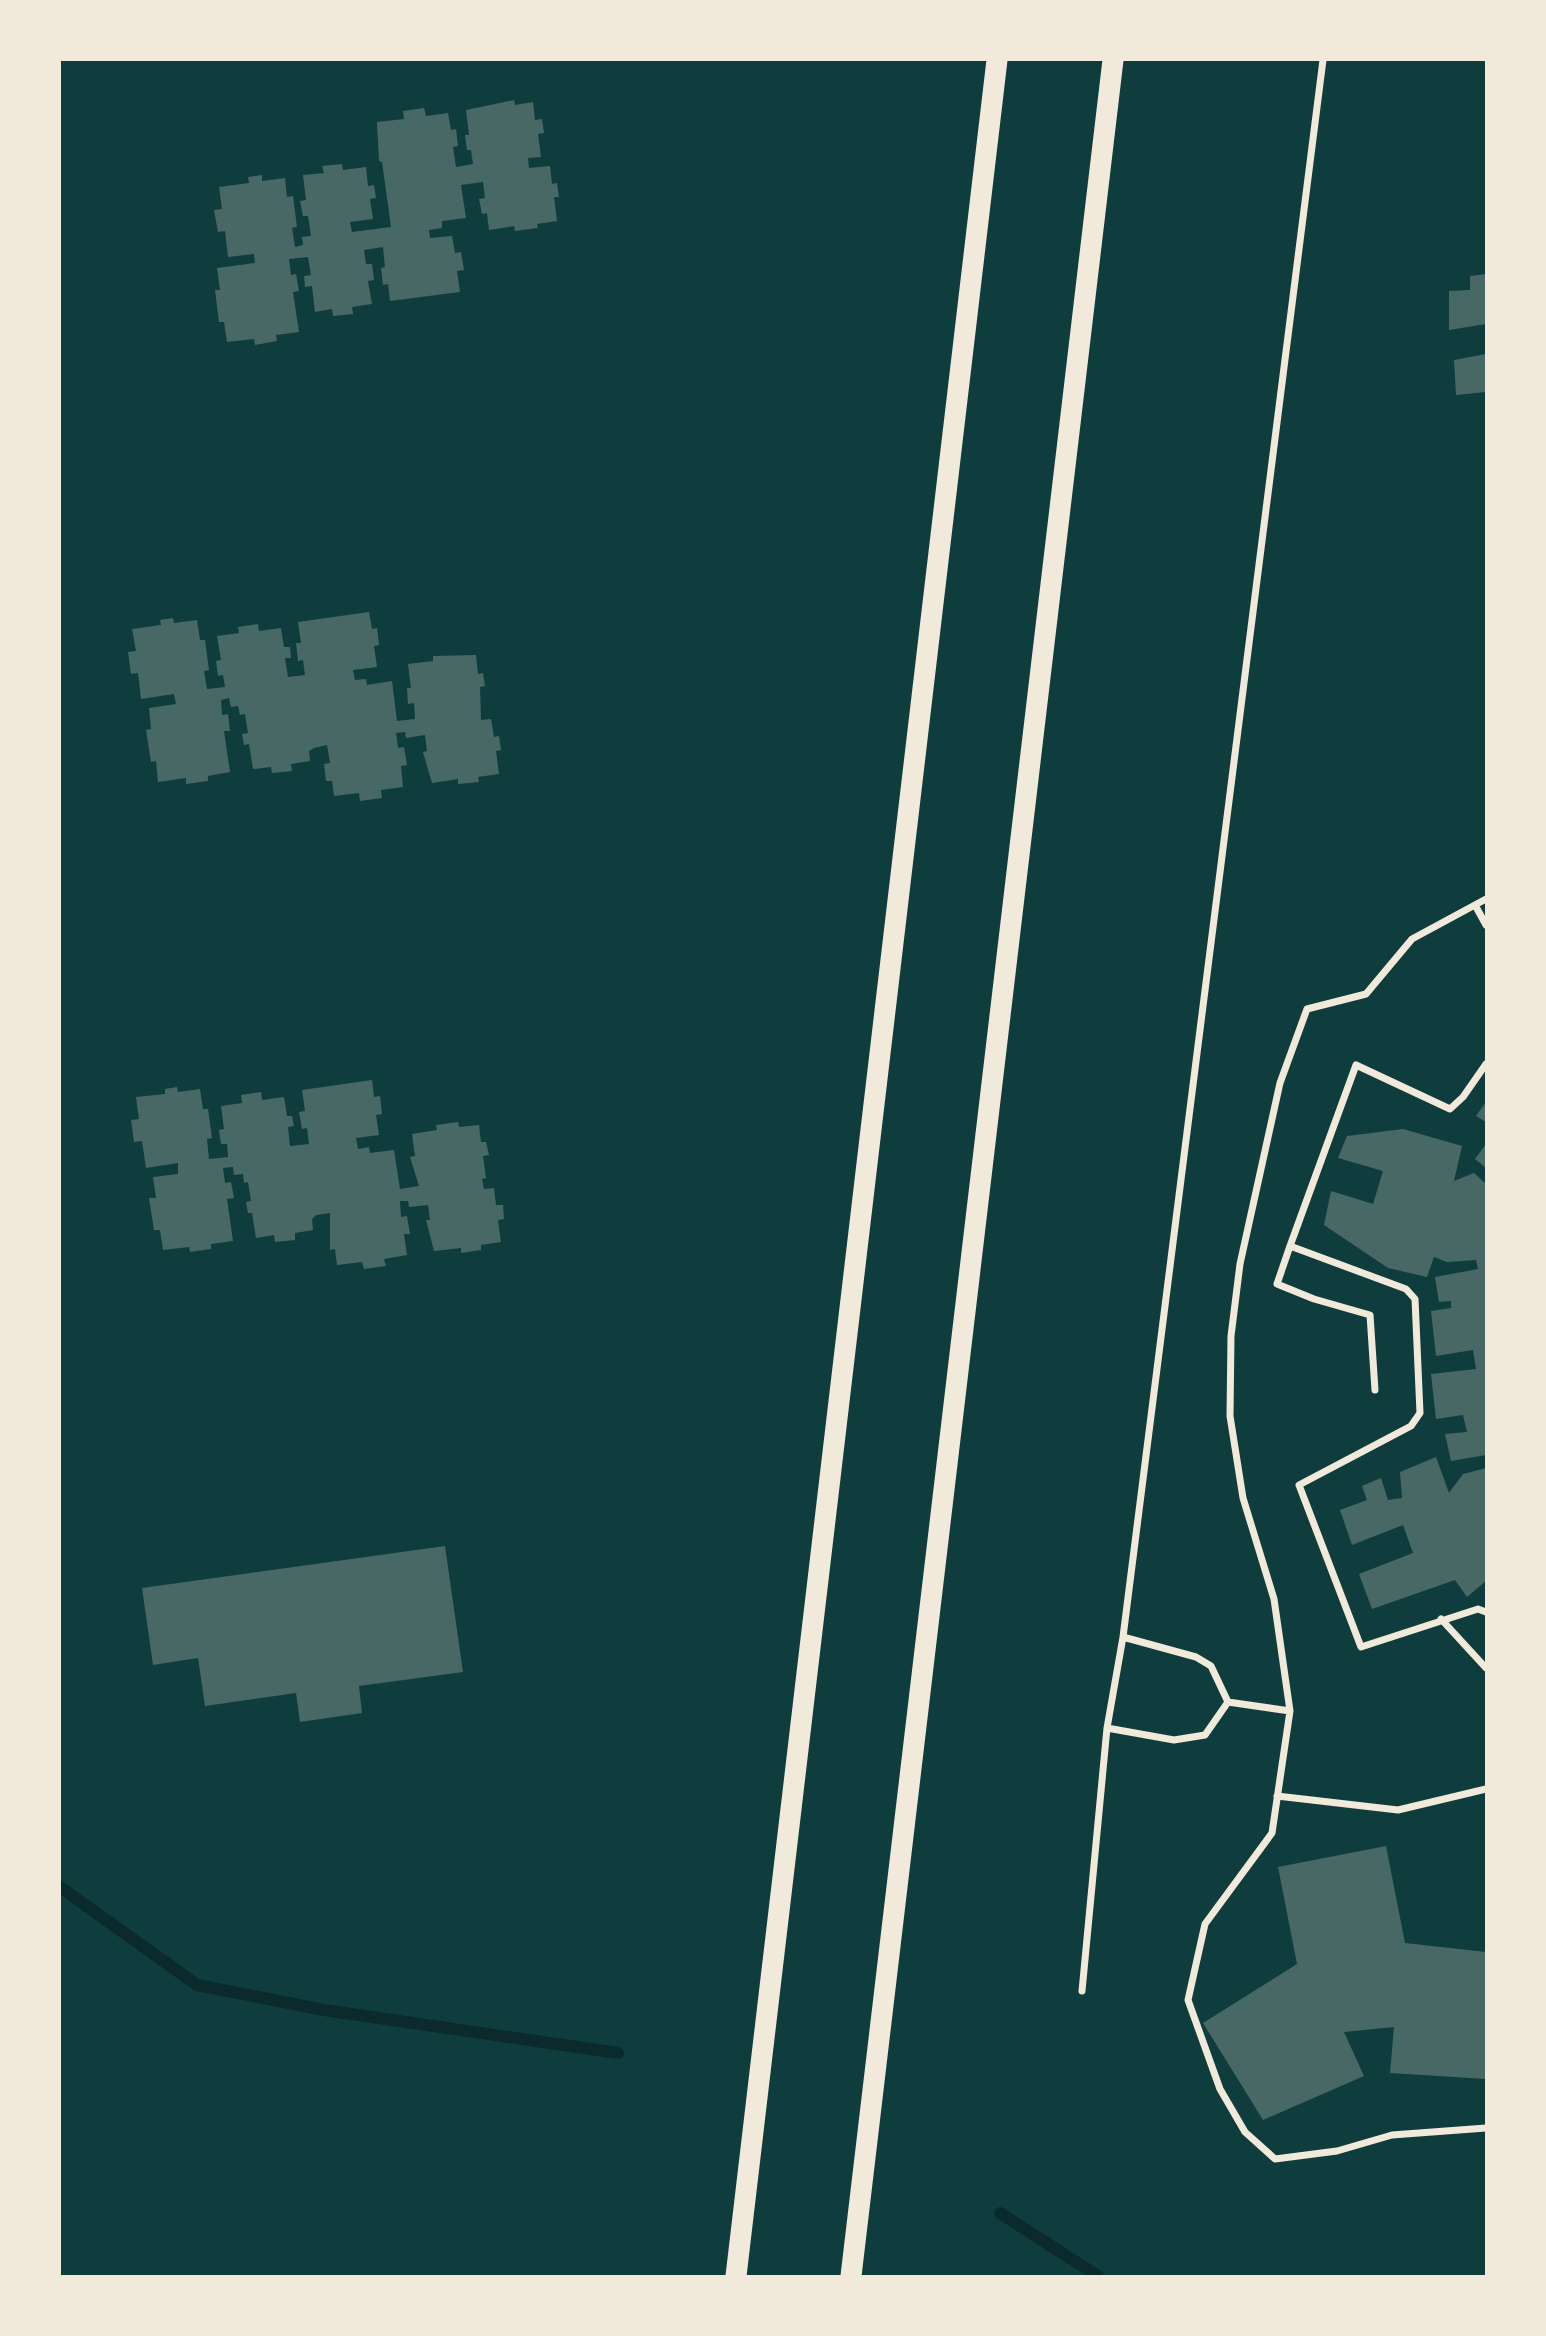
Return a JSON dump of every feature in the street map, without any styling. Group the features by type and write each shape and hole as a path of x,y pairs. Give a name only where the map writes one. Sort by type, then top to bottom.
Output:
{"highway":[{"path":"736,2277 997,60"},
{"path":"851,2277 1113,60"}],"street":[{"path":"1082,1991 1107,1728 1122,1637 1323,60"},
{"path":"1486,899 1412,939 1366,995 1307,1009 1280,1083 1240,1264 1231,1336 1230,1416 1244,1498 1275,1599 1290,1710 1272,1833 1205,1924 1188,2000 1220,2089 1245,2132 1275,2159 1337,2151 1392,2135 1486,2128"},
{"path":"1475,905 1486,925"},
{"path":"1375,1390 1370,1315 1314,1299 1278,1284 1290,1246 1356,1065 1450,1109 1463,1097 1486,1064"},
{"path":"1290,1246 1406,1289 1415,1299 1420,1413 1411,1426 1299,1485 1361,1647 1441,1619 1478,1609 1486,1612"},
{"path":"1441,1619 1486,1668"},
{"path":"1122,1637 1196,1657 1211,1666 1228,1702"},
{"path":"1228,1702 1290,1710"},
{"path":"1107,1728 1174,1740 1205,1735 1228,1702"},
{"path":"1277,1796 1398,1810 1486,1789"}],"building":[{"path":"514,100 515,105 533,102 535,120 542,119 544,133 538,134 541,157 528,158 529,168 550,166 552,184 557,183 559,197 554,197 557,221 537,224 538,228 515,231 514,226 489,230 487,213 482,214 479,199 485,198 483,182 461,185 466,218 442,221 442,228 429,230 430,238 452,236 455,253 461,252 464,270 457,271 460,292 390,301 388,284 383,285 383,247 364,250 366,264 372,264 374,280 368,281 372,304 352,307 353,314 333,316 332,309 315,312 312,286 305,287 304,276 311,275 308,257 289,259 291,275 296,274 299,291 293,292 299,332 276,335 277,341 255,345 254,339 227,342 224,322 219,322 215,290 220,290 217,268 255,263 254,254 228,257 225,231 218,232 214,210 222,209 219,187 249,183 248,177 262,175 262,181 285,178 287,197 293,196 297,227 292,228 295,247 303,245 302,237 311,236 308,216 303,216 300,201 306,200 303,175 324,173 322,166 342,164 343,170 366,167 368,186 374,185 376,198 370,199 373,219 350,222 352,232 391,227 382,162 379,161 377,122 404,119 403,111 424,108 426,116 448,113 451,130 456,129 458,146 453,147 456,167 473,164 465,135 469,135 466,110"},
{"path":"1486,274 1486,324 1449,330 1449,291 1470,290 1470,276"},
{"path":"1486,354 1486,392 1456,395 1454,360"},
{"path":"369,612 372,629 377,628 379,645 374,646 377,667 353,670 355,680 366,679 367,685 392,681 397,721 415,719 414,703 408,704 407,688 411,688 408,664 433,661 433,656 476,655 478,674 483,673 485,686 480,687 481,720 491,719 494,737 499,736 501,750 496,751 499,774 478,777 479,782 458,784 458,779 432,783 423,752 427,751 425,735 406,738 405,732 396,733 398,748 404,747 407,765 401,766 403,787 381,790 382,798 360,801 359,793 334,796 332,781 326,781 324,764 330,763 327,745 309,751 310,761 291,764 292,771 272,773 271,767 253,769 249,744 244,745 242,734 248,733 245,714 240,715 238,706 231,707 229,698 221,700 222,715 228,714 230,731 224,731 230,772 208,776 208,781 186,784 186,778 158,782 156,761 151,762 146,730 151,729 149,708 176,704 174,694 141,699 138,673 131,674 128,652 136,651 132,629 161,625 160,620 173,618 174,623 197,620 200,640 205,640 209,670 204,671 207,689 225,687 223,675 218,676 216,661 221,660 217,636 239,633 238,627 258,624 259,631 281,628 284,647 290,647 291,658 285,658 288,677 305,675 303,660 298,661 296,643 301,643 298,622"},
{"path":"372,1080 374,1097 380,1096 382,1114 376,1115 379,1135 356,1138 358,1149 369,1147 370,1153 394,1150 400,1189 419,1186 410,1157 415,1156 412,1134 437,1130 436,1125 458,1122 459,1127 479,1125 481,1142 486,1142 489,1155 483,1156 486,1178 482,1179 484,1189 494,1188 496,1205 503,1205 504,1219 498,1220 501,1242 481,1245 481,1250 461,1253 461,1248 434,1251 426,1220 430,1220 428,1205 409,1207 408,1201 400,1201 401,1217 407,1216 410,1234 404,1234 407,1255 384,1259 386,1266 364,1269 362,1262 337,1265 335,1249 330,1250 330,1213 316,1215 312,1219 313,1230 295,1233 295,1240 275,1242 274,1235 256,1238 252,1213 248,1213 246,1202 251,1201 248,1182 244,1183 243,1174 234,1175 233,1167 223,1168 225,1183 231,1182 234,1198 227,1199 233,1241 211,1244 211,1249 190,1252 189,1247 163,1250 160,1230 154,1230 149,1198 156,1198 153,1177 178,1174 178,1163 146,1168 142,1141 134,1142 131,1120 139,1119 136,1097 165,1094 165,1089 177,1087 178,1092 200,1089 203,1109 208,1109 212,1138 207,1139 209,1159 228,1157 227,1144 221,1144 219,1130 224,1129 221,1106 242,1103 241,1095 261,1092 262,1100 284,1097 287,1116 292,1116 294,1126 288,1127 290,1146 309,1144 307,1128 302,1129 299,1112 305,1111 302,1090"},
{"path":"1486,1102 1486,1122 1476,1116"},
{"path":"1403,1129 1462,1146 1454,1181 1474,1173 1486,1184 1486,1455 1451,1461 1445,1434 1467,1432 1463,1415 1436,1419 1431,1374 1476,1369 1473,1350 1436,1356 1431,1311 1451,1308 1451,1301 1439,1302 1435,1277 1478,1269 1476,1260 1447,1262 1434,1257 1427,1277 1388,1268 1324,1225 1331,1191 1373,1204 1383,1171 1338,1158 1347,1136"},
{"path":"1486,1144 1486,1168 1475,1159"},
{"path":"1436,1457 1449,1493 1463,1474 1486,1468 1486,1581 1467,1597 1455,1580 1372,1609 1359,1574 1413,1553 1403,1525 1352,1545 1340,1510 1367,1500 1362,1486 1381,1478 1388,1500 1402,1498 1400,1472"},
{"path":"445,1546 463,1672 359,1686 362,1713 300,1722 296,1693 205,1706 198,1658 153,1665 142,1588"},
{"path":"1386,1846 1405,1943 1486,1952 1486,2079 1390,2073 1394,2027 1344,2032 1364,2076 1263,2120 1203,2023 1297,1964 1278,1867"}],"waterway":[{"path":"60,1887 197,1985 324,2010 618,2053"},
{"path":"1000,2213 1098,2276"}]}
